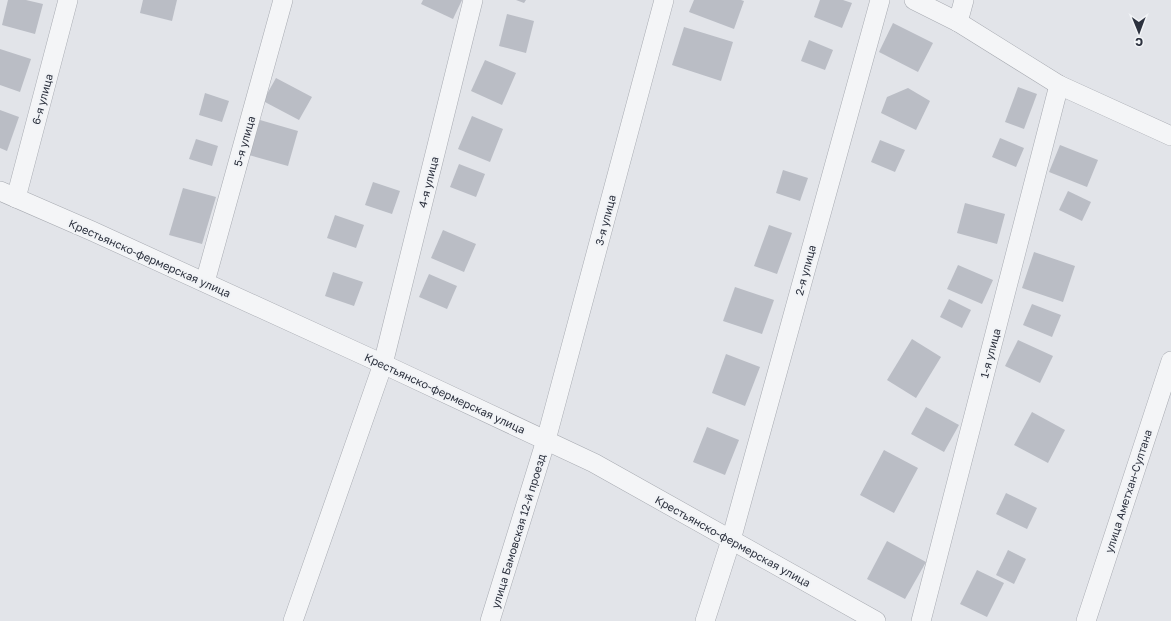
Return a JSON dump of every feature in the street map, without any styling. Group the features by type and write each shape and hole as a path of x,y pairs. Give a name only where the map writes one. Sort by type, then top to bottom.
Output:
{"street":[{"name":"6-я улица","path":"8,195 68,0"},
{"name":"5-я улица","path":"205,282 284,0"},
{"name":"4-я улица","path":"293,621 383,364 473,0"},
{"name":"3-я улица","path":"546,440 664,0"},
{"name":"2-я улица","path":"704,621 731,540 880,0"},
{"path":"914,0 958,22 1059,86 1171,136"},
{"path":"958,22 964,0"},
{"name":"1-я улица","path":"921,621 1059,86"},
{"name":"Крестьянско-фермерская улица","path":"8,195 92,230 594,463 876,621"},
{"name":"улица Аметхан-Султана","path":"1086,621 1171,361"},
{"name":"улица Бамовская 12-й проезд","path":"490,621 546,440"}],"building":[{"path":"8,0 26,0 43,4 35,34 2,25"},
{"path":"143,0 177,0 172,21 140,13"},
{"path":"423,0 462,0 453,19 421,4"},
{"path":"516,0 526,0 524,3"},
{"path":"694,0 744,1 734,29 689,12"},
{"path":"820,0 843,0 852,3 842,28 814,17"},
{"path":"507,14 534,21 526,53 499,46"},
{"path":"893,23 933,43 918,72 879,52"},
{"path":"684,27 733,42 721,81 672,65"},
{"path":"809,40 833,50 825,70 801,61"},
{"path":"0,49 31,59 20,92 0,85"},
{"path":"485,60 516,73 502,105 471,91"},
{"path":"276,78 312,97 299,120 263,101"},
{"path":"1018,87 1037,94 1024,129 1005,122"},
{"path":"908,88 930,101 916,130 881,113 887,97"},
{"path":"205,93 229,101 222,122 199,115"},
{"path":"0,110 19,117 7,151 0,148"},
{"path":"472,116 503,129 490,162 458,149"},
{"path":"260,120 298,131 288,166 249,155"},
{"path":"1000,138 1024,148 1016,167 992,157"},
{"path":"196,139 218,146 212,166 189,159"},
{"path":"880,140 905,150 895,172 871,162"},
{"path":"1060,145 1098,160 1087,187 1049,172"},
{"path":"459,164 485,174 476,197 450,187"},
{"path":"783,170 808,178 800,201 776,193"},
{"path":"373,182 400,191 392,214 365,205"},
{"path":"183,188 216,197 202,244 169,235"},
{"path":"1068,191 1091,202 1082,221 1059,210"},
{"path":"965,203 1005,214 997,244 957,233"},
{"path":"335,215 364,225 356,248 327,238"},
{"path":"769,225 792,233 777,274 754,266"},
{"path":"443,230 476,244 464,272 431,258"},
{"path":"1034,252 1075,266 1063,302 1022,288"},
{"path":"958,265 993,280 982,304 947,289"},
{"path":"333,272 363,282 354,306 325,296"},
{"path":"429,274 457,286 447,309 419,297"},
{"path":"735,287 774,300 762,334 723,321"},
{"path":"949,299 971,310 962,328 940,317"},
{"path":"1032,304 1061,315 1052,337 1023,325"},
{"path":"912,339 941,357 916,398 887,380"},
{"path":"1018,340 1053,356 1040,383 1005,366"},
{"path":"726,354 760,367 745,406 712,393"},
{"path":"926,407 959,425 944,452 911,434"},
{"path":"1032,412 1065,430 1048,463 1014,445"},
{"path":"707,427 739,440 725,475 693,462"},
{"path":"884,450 918,468 894,513 860,495"},
{"path":"1006,493 1037,508 1027,529 996,514"},
{"path":"887,541 926,562 905,599 867,579"},
{"path":"1008,550 1026,559 1014,584 996,575"},
{"path":"977,570 1004,583 987,617 960,604"}]}
